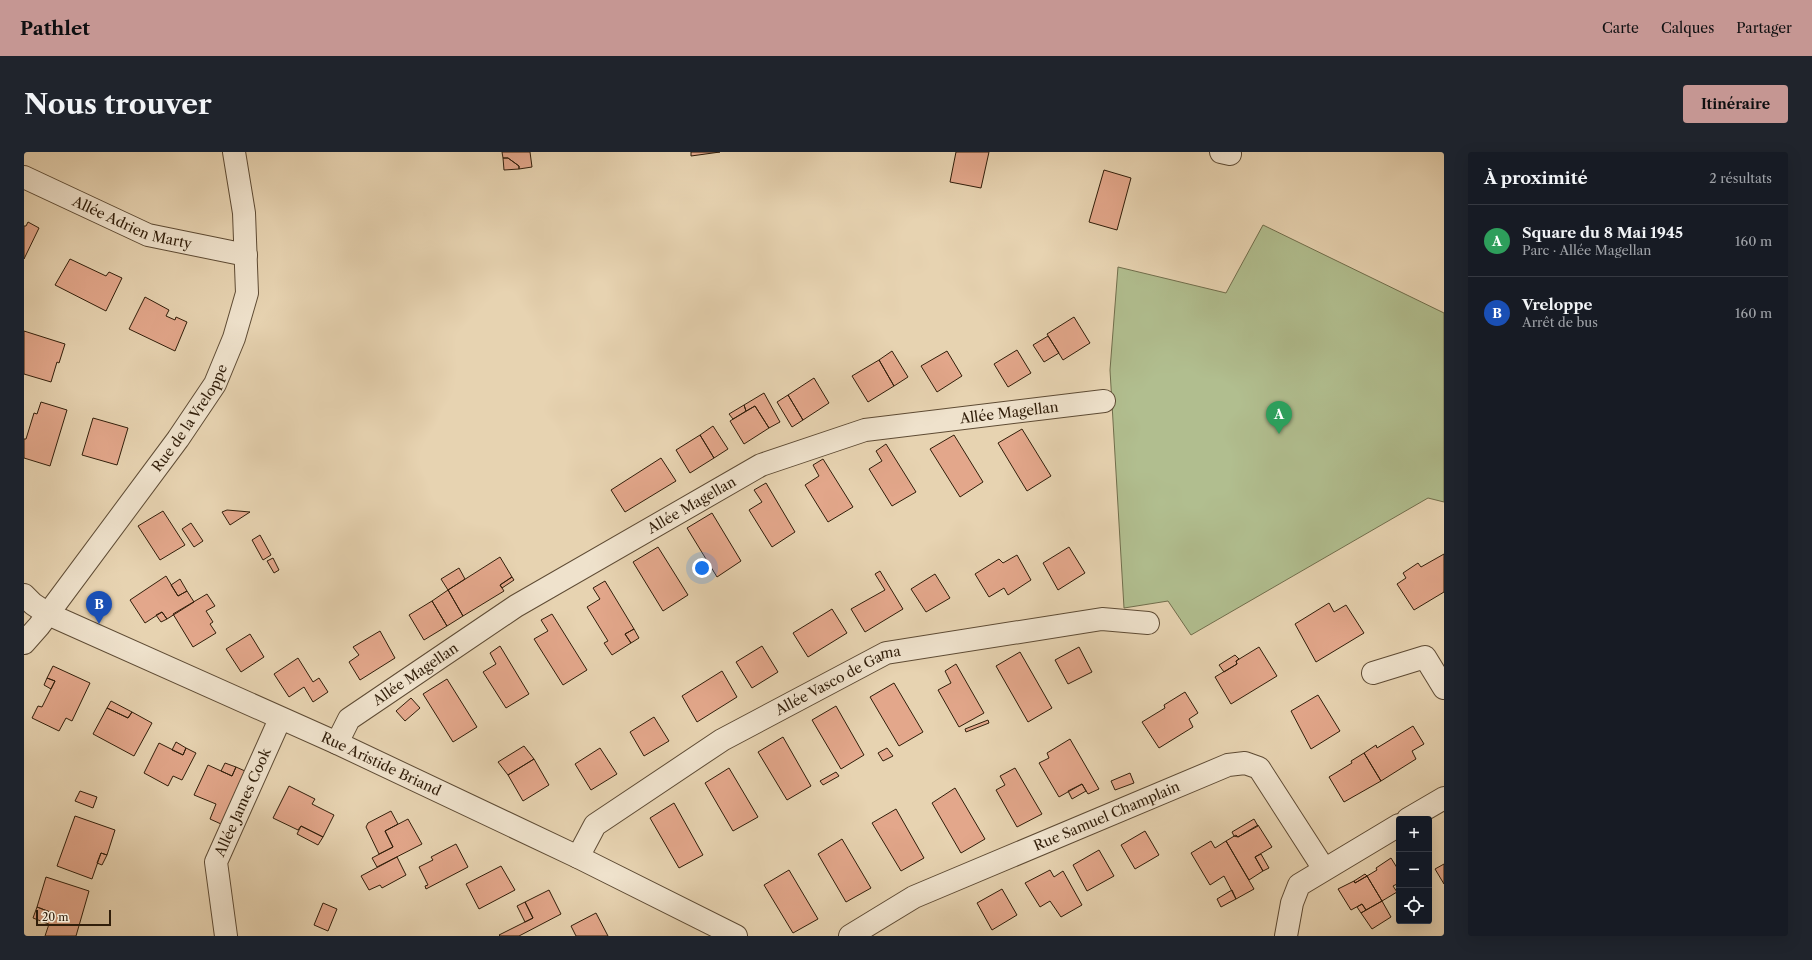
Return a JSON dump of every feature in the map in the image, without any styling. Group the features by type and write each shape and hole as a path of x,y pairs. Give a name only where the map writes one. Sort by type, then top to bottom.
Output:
{"street":[{"name":"Rue de la Vreloppe","path":"24,643 48,614 178,439 215,384 234,338 247,293 244,212 234,152"},
{"name":"Allée Adrien Marty","path":"24,177 148,235 246,255"},
{"name":"Allée Magellan","path":"337,743 349,720 516,606 761,465 865,430 1104,401"},
{"name":"Rue Aristide Briand","path":"24,595 33,604 48,614 280,719 337,743 578,858 736,936"},
{"name":"Allée Vasco de Gama","path":"578,858 595,825 716,744 886,653 1102,619 1148,623"},
{"path":"1373,673 1425,657 1444,688"},
{"name":"Allée James Cook","path":"226,936 216,862 280,719"},
{"name":"Rue Samuel Champlain","path":"850,936 914,897 1228,764 1245,763 1259,768 1324,869"},
{"path":"1413,816 1444,798"},
{"path":"1286,936 1292,903 1299,885 1396,827"}],"green space":[{"path":"1263,225 1444,313 1444,502 1428,498 1191,635 1168,601 1124,608 1110,370 1118,267 1226,293"}],"building":[{"path":"502,152 530,152 532,167 519,169 519,166 508,158 503,158"},
{"path":"691,152 720,152 691,156"},
{"path":"956,152 989,152 981,188 950,182"},
{"path":"503,158 508,158 519,166 519,169 504,170"},
{"path":"1104,170 1131,178 1117,230 1089,222"},
{"path":"28,222 39,228 24,259 24,226 26,226"},
{"path":"70,259 106,276 109,272 122,278 106,311 55,285"},
{"path":"145,297 169,310 166,316 175,320 176,317 187,322 175,351 129,329"},
{"path":"1074,317 1090,343 1063,360 1047,334"},
{"path":"24,331 65,344 59,363 57,362 51,382 24,374"},
{"path":"1048,336 1059,353 1044,362 1033,345"},
{"path":"1017,350 1031,373 1008,387 994,364"},
{"path":"892,351 908,377 894,386 879,360"},
{"path":"947,351 962,376 937,392 921,366"},
{"path":"879,360 894,386 868,402 852,376"},
{"path":"814,378 829,403 803,420 788,395"},
{"path":"764,393 780,422 769,428 755,406 746,411 744,405"},
{"path":"788,395 803,420 792,427 777,402"},
{"path":"41,402 67,410 50,466 24,458 24,439 26,439 34,413 37,414"},
{"path":"744,405 746,411 733,419 729,414"},
{"path":"755,406 769,428 744,444 730,421"},
{"path":"93,418 128,428 117,465 82,455"},
{"path":"713,426 728,449 714,458 700,435"},
{"path":"1022,429 1051,476 1027,491 998,443"},
{"path":"700,435 714,458 690,473 676,450"},
{"path":"954,435 983,482 960,497 930,449"},
{"path":"886,444 916,492 892,506 869,469 882,461 876,451"},
{"path":"661,458 676,481 625,512 611,490"},
{"path":"823,459 853,507 828,522 805,485 819,476 813,465"},
{"path":"766,483 795,532 772,547 749,510 762,502 754,490"},
{"path":"227,510 250,512 230,525 222,512"},
{"path":"163,511 185,545 160,560 138,526"},
{"path":"712,513 741,561 717,577 687,528"},
{"path":"191,523 203,541 194,547 182,529"},
{"path":"260,535 271,555 263,560 252,540"},
{"path":"658,547 688,595 663,611 633,562"},
{"path":"1069,547 1085,573 1058,590 1043,563"},
{"path":"1444,554 1444,592 1414,610 1397,584 1406,578 1403,573 1418,563 1421,567"},
{"path":"1017,555 1031,580 1008,595 1004,588 989,597 975,574 999,559 1003,563"},
{"path":"500,557 512,577 500,585 504,591 463,616 448,590"},
{"path":"273,558 279,570 274,573 267,561"},
{"path":"459,568 465,579 448,590 441,579"},
{"path":"880,571 903,609 865,632 851,609 885,590 875,574"},
{"path":"935,574 950,598 926,612 911,589"},
{"path":"166,576 178,596 187,591 194,602 167,619 162,612 145,623 130,600"},
{"path":"512,577 514,580 502,588 500,585"},
{"path":"180,579 187,591 178,596 171,585"},
{"path":"605,581 634,629 625,634 631,643 612,655 604,643 608,641 587,607 600,599 593,588"},
{"path":"448,590 463,616 447,626 432,601"},
{"path":"207,594 215,606 206,611 213,622 210,624 216,633 193,647 173,614"},
{"path":"432,601 447,626 424,640 409,615"},
{"path":"1329,603 1334,612 1346,605 1364,633 1316,662 1295,624"},
{"path":"832,609 847,633 808,657 793,633"},
{"path":"162,612 167,619 161,622 156,615"},
{"path":"552,614 587,670 563,685 534,639 548,631 541,620"},
{"path":"634,629 639,638 631,643 625,634"},
{"path":"380,631 395,658 360,680 349,662 359,655 353,647"},
{"path":"250,634 264,657 241,672 226,649"},
{"path":"500,646 529,694 506,708 483,672 496,664 490,653"},
{"path":"762,646 778,672 752,688 736,662"},
{"path":"1079,647 1092,672 1068,684 1055,660"},
{"path":"1259,647 1277,676 1231,704 1215,677 1237,664 1236,661"},
{"path":"1020,652 1052,708 1028,722 996,666"},
{"path":"1235,655 1239,659 1236,661 1237,664 1224,672 1219,665"},
{"path":"298,658 313,682 319,678 328,692 313,702 304,687 289,697 274,674"},
{"path":"956,664 984,713 959,727 938,690 951,683 945,671"},
{"path":"53,666 90,683 72,721 66,718 59,731 32,718 38,706 42,707 55,681 47,678"},
{"path":"722,671 737,697 697,722 682,696"},
{"path":"47,678 55,681 51,689 44,685"},
{"path":"447,679 477,727 453,742 423,694"},
{"path":"894,683 923,732 899,746 870,697"},
{"path":"1185,692 1198,713 1189,719 1193,727 1159,748 1142,722 1165,708 1164,705"},
{"path":"1318,695 1340,731 1311,749 1291,711"},
{"path":"411,698 420,708 405,721 396,711"},
{"path":"111,701 132,712 128,718 107,708"},
{"path":"836,706 864,755 841,769 812,720"},
{"path":"107,708 128,718 132,712 152,723 134,756 93,734"},
{"path":"654,717 669,741 644,756 630,732"},
{"path":"988,720 989,723 966,732 965,729"},
{"path":"1413,726 1424,744 1412,751 1416,759 1381,781 1364,753 1376,745 1377,748"},
{"path":"783,737 811,786 787,800 758,752"},
{"path":"1070,739 1099,789 1088,794 1082,784 1059,797 1039,763 1049,758 1047,753"},
{"path":"176,742 186,748 183,755 172,750"},
{"path":"159,743 183,755 186,748 196,753 182,780 173,776 168,786 144,773"},
{"path":"524,746 534,759 508,775 498,762"},
{"path":"600,748 617,774 591,790 575,764"},
{"path":"887,748 893,756 883,761 878,753"},
{"path":"1364,753 1381,781 1344,802 1329,777 1352,763 1351,761"},
{"path":"534,759 549,785 523,801 508,775"},
{"path":"225,763 236,767 232,776 221,771"},
{"path":"208,765 232,776 236,767 245,771 221,824 210,819 216,804 194,795"},
{"path":"729,768 758,817 733,831 705,783"},
{"path":"1015,768 1042,814 1017,827 996,790 1005,785 1000,776"},
{"path":"836,772 839,776 823,785 820,781"},
{"path":"1130,773 1134,783 1115,790 1111,781"},
{"path":"1082,784 1086,791 1072,799 1068,791"},
{"path":"289,786 315,799 312,804 334,815 323,837 301,826 298,830 273,818"},
{"path":"955,788 985,839 961,853 932,803"},
{"path":"80,791 97,797 93,808 75,801"},
{"path":"674,803 703,855 679,868 650,818"},
{"path":"896,809 924,858 901,871 872,823"},
{"path":"391,811 398,824 385,831 393,847 379,854 366,827 368,823"},
{"path":"75,816 115,830 107,855 101,853 92,879 57,866"},
{"path":"408,819 422,844 377,867 372,858 393,847 385,831"},
{"path":"1254,819 1258,826 1238,837 1234,836 1232,832"},
{"path":"1258,825 1272,847 1255,857 1263,871 1249,880 1226,841 1236,835 1238,837"},
{"path":"301,826 323,837 318,845 297,834"},
{"path":"1145,831 1159,855 1135,869 1121,845"},
{"path":"842,839 871,888 846,902 818,854"},
{"path":"1211,841 1215,848 1226,841 1254,889 1236,899 1224,876 1210,885 1191,853"},
{"path":"456,844 468,867 426,889 425,886 428,885 419,867 433,860 431,857"},
{"path":"1099,850 1114,876 1087,891 1073,865"},
{"path":"101,853 107,855 102,865 97,863"},
{"path":"1261,854 1269,868 1263,871 1255,857"},
{"path":"397,857 406,875 382,888 380,885 369,890 361,876"},
{"path":"1391,858 1396,866 1396,884 1393,886 1396,893 1382,901 1367,876 1377,870 1376,868"},
{"path":"1444,864 1444,884 1435,869"},
{"path":"501,866 515,890 479,909 466,884"},
{"path":"789,870 818,919 793,933 764,885"},
{"path":"1050,870 1054,877 1063,871 1082,905 1061,917 1050,901 1040,907 1025,883"},
{"path":"1365,874 1367,876 1355,883 1354,881"},
{"path":"1367,876 1382,901 1366,910 1362,904 1351,910 1338,889 1354,881 1355,883"},
{"path":"46,877 89,891 76,936 45,936 49,924 46,923 50,912 37,907"},
{"path":"1002,889 1017,915 992,930 977,903"},
{"path":"549,890 561,914 519,936 499,935 533,918 525,902"},
{"path":"1232,890 1236,899 1221,907 1217,899"},
{"path":"1382,901 1391,917 1372,929 1361,913"},
{"path":"525,902 533,918 525,922 517,906"},
{"path":"323,903 337,909 328,931 314,925"},
{"path":"1362,904 1366,910 1361,913 1357,907"},
{"path":"37,907 50,912 46,923 33,918"},
{"path":"596,913 608,936 576,936 571,926"}],"place":[{"name":"Square du 8 Mai 1945","path":"1279,434"},
{"name":"Vreloppe","path":"99,624"}]}
